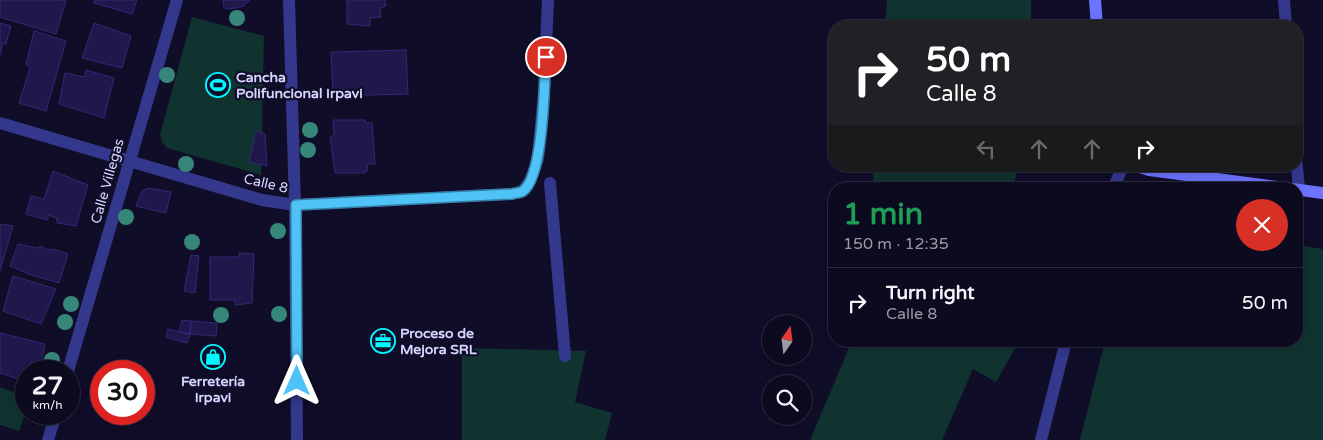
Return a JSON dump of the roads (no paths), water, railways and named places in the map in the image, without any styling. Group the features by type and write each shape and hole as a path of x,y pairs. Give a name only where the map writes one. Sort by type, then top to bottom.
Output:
{"street":[{"name":"Calle Villegas","path":"71,360 177,0"},
{"path":"289,0 296,205 297,440"},
{"name":"Calle 8","path":"0,123 262,200 296,205 512,194 523,191 530,181 538,159 548,0"},
{"path":"1094,0 1097,20"},
{"path":"1284,0 1286,20"},
{"path":"1164,172 1243,182"},
{"path":"550,184 566,356"},
{"path":"1303,190 1323,194"},
{"path":"1041,440 1064,347"},
{"path":"48,440 53,425"}],"place":[{"name":"Cancha Polifuncional Irpavi","path":"218,85"},
{"name":"Proceso de Mejora SRL","path":"383,341"},
{"name":"Ferretería Irpavi","path":"213,357"}]}
